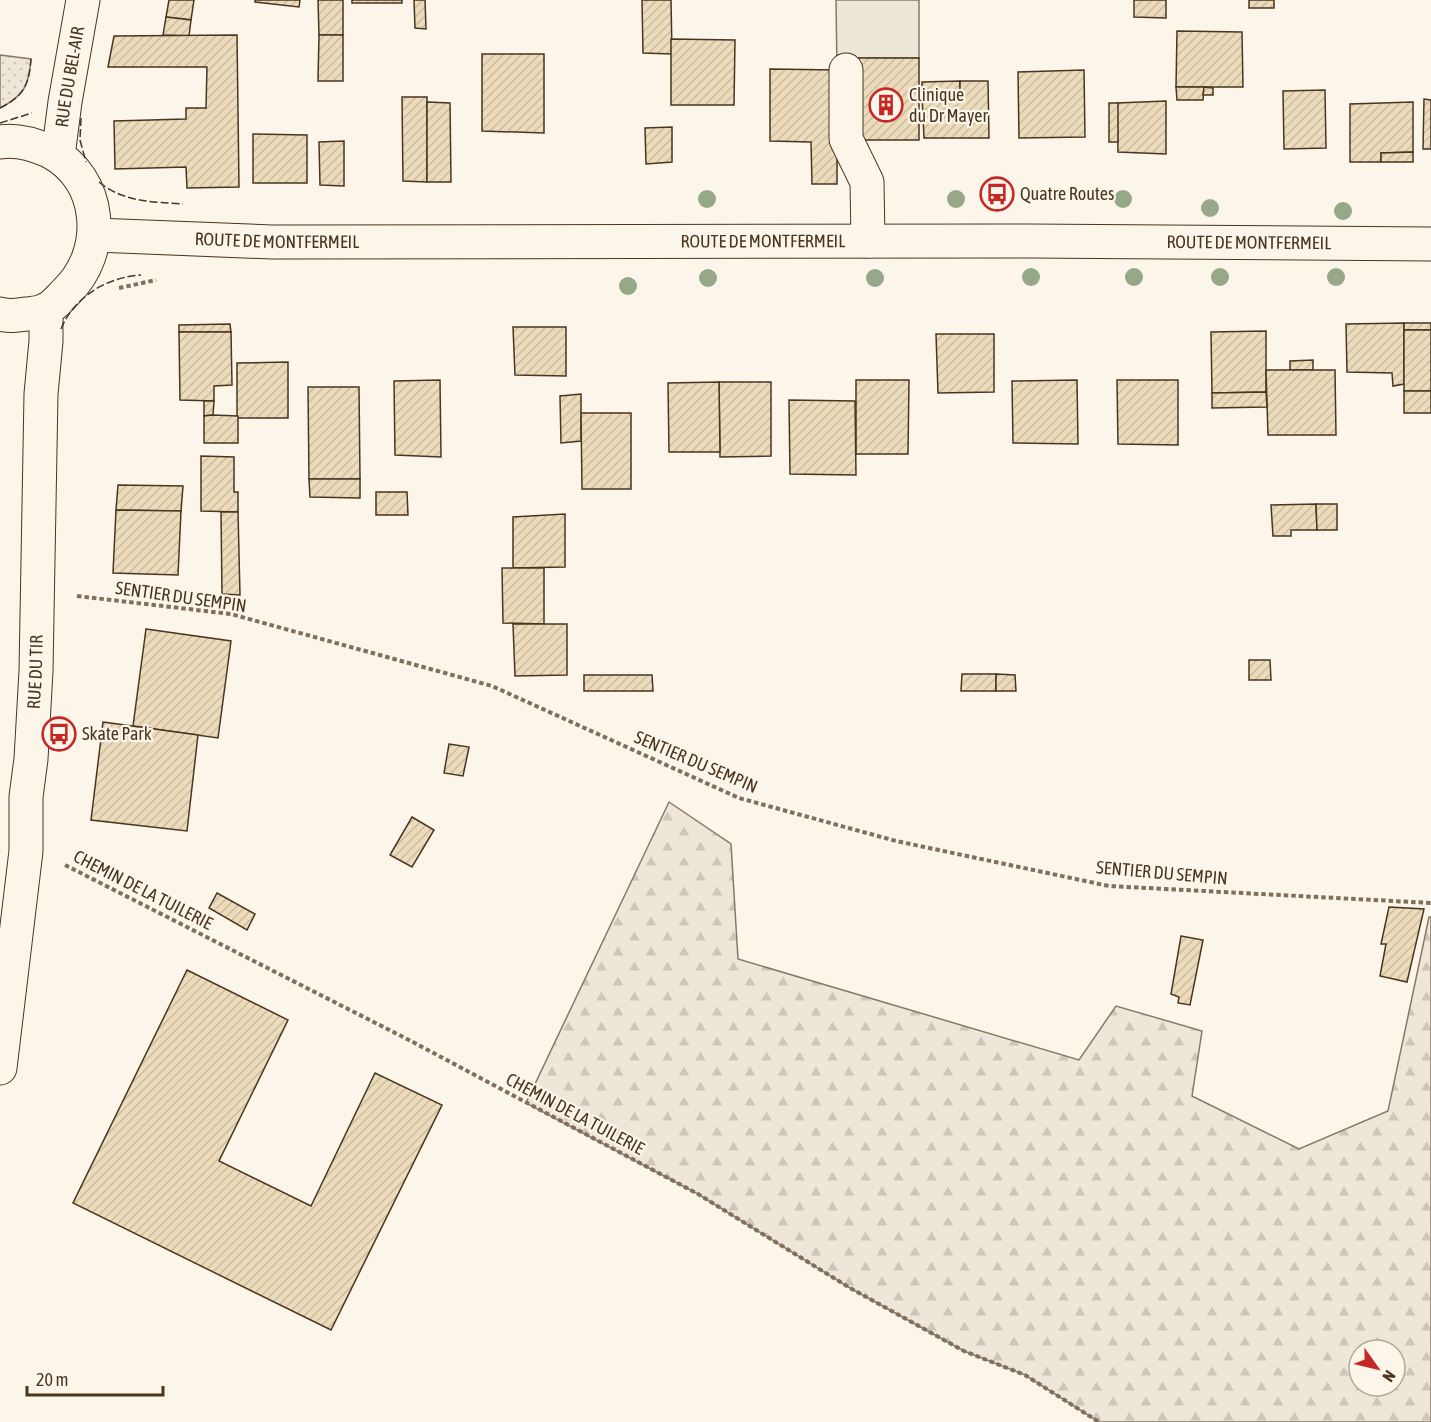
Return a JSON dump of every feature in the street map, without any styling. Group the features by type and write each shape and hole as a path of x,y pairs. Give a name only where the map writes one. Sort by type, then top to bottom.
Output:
{"main road":[{"name":"RUE DU BEL-AIR","path":"58,156 83,0"},
{"path":"846,70 846,139 867,182 868,241"},
{"path":"0,142 34,144 58,156 75,171 87,190 94,212 95,235 89,260 77,281 46,310 10,317 0,314"},
{"name":"ROUTE DE MONTFERMEIL","path":"95,235 272,242 868,241 1431,244"},
{"name":"RUE DU TIR","path":"0,1068 26,851 26,797 31,759 36,671 41,394 46,310"}],"path":[{"path":"114,289 168,278 184,237"},
{"name":"SENTIER DU SEMPIN","path":"37,584 231,614 492,686 739,798 896,841 1109,886 1431,903"},
{"name":"CHEMIN DE LA TUILERIE","path":"26,851 45,855 411,1041 698,1194 850,1288 953,1345 1025,1375 1099,1422"}],"green space":[{"path":"0,55 31,59 29,76 24,89 15,99 0,108"},
{"path":"669,802 731,844 738,959 1079,1060 1116,1006 1202,1031 1192,1096 1299,1149 1388,1111 1429,917 1431,917 1431,1422 1099,1422 1025,1375 964,1351 850,1288 698,1194 526,1103"}],"shaded area":[{"path":"836,0 919,0 919,58 853,58 837,70"}],"building":[{"path":"169,0 194,0 191,20 166,17"},
{"path":"255,0 300,0 299,7 255,2"},
{"path":"318,0 343,0 343,35 319,35"},
{"path":"352,0 402,0 402,3 352,3"},
{"path":"414,0 425,0 426,29 415,28"},
{"path":"642,0 671,0 672,54 643,53"},
{"path":"1134,0 1166,0 1166,18 1134,17"},
{"path":"1249,0 1274,0 1274,8 1249,8"},
{"path":"166,17 191,20 189,36 163,35"},
{"path":"1177,31 1242,32 1243,87 1176,87"},
{"path":"237,35 239,187 187,188 186,167 115,169 114,121 186,119 186,108 206,108 207,67 108,67 114,36"},
{"path":"319,35 343,35 343,81 318,81"},
{"path":"671,39 735,40 734,105 671,105"},
{"path":"482,54 544,54 544,133 482,131"},
{"name":"Clinique du Dr Mayer","path":"853,58 919,58 919,140 853,140"},
{"path":"770,69 837,70 837,184 812,184 811,142 770,141"},
{"path":"1084,70 1085,137 1019,138 1018,72"},
{"path":"960,81 960,95 922,95 922,82"},
{"path":"960,81 988,81 989,138 924,138 922,95 960,95"},
{"path":"1176,87 1204,87 1203,100 1177,100"},
{"path":"1204,87 1213,88 1213,95 1203,95"},
{"path":"1325,90 1326,148 1284,149 1283,91"},
{"path":"402,97 427,97 427,182 403,181"},
{"path":"1424,99 1431,100 1431,149 1423,149"},
{"path":"1166,101 1166,154 1118,152 1117,103"},
{"path":"427,102 450,103 451,182 427,182"},
{"path":"1413,102 1413,152 1381,153 1381,162 1350,162 1350,104"},
{"path":"1109,103 1118,103 1118,142 1109,142"},
{"path":"672,127 672,162 646,164 645,128"},
{"path":"253,134 307,135 307,183 253,183"},
{"path":"344,141 344,186 320,185 319,142"},
{"path":"1413,152 1413,162 1381,162 1381,153"},
{"path":"1404,323 1404,384 1393,386 1392,373 1347,372 1346,324"},
{"path":"1404,323 1431,323 1431,330 1404,330"},
{"path":"230,324 231,332 179,332 179,325"},
{"path":"513,327 566,327 566,376 515,375"},
{"path":"1404,330 1431,330 1431,391 1404,391"},
{"path":"1266,331 1266,392 1212,393 1211,332"},
{"path":"179,332 231,332 232,385 214,386 214,401 180,400"},
{"path":"936,334 994,334 994,392 938,393"},
{"path":"1313,360 1313,370 1290,370 1290,361"},
{"path":"288,362 288,418 237,418 237,363"},
{"path":"1266,370 1335,370 1336,435 1268,435"},
{"path":"440,380 441,457 395,455 394,381"},
{"path":"856,380 909,380 908,454 856,454"},
{"path":"1077,380 1078,444 1013,443 1012,381"},
{"path":"1117,380 1178,380 1178,445 1118,444"},
{"path":"719,382 771,382 771,456 720,457"},
{"path":"719,382 720,452 669,452 668,383"},
{"path":"308,387 359,387 360,479 309,479"},
{"path":"1404,391 1431,391 1431,413 1404,413"},
{"path":"1266,392 1267,407 1212,408 1212,393"},
{"path":"581,394 581,441 561,443 560,396"},
{"path":"789,400 855,401 856,475 790,474"},
{"path":"204,401 214,401 213,415 204,416"},
{"path":"581,413 631,413 631,489 582,489"},
{"path":"204,416 238,416 238,443 204,443"},
{"path":"201,456 234,457 234,492 238,492 238,512 201,511"},
{"path":"309,479 360,479 360,498 310,497"},
{"path":"118,485 183,486 181,511 116,510"},
{"path":"376,492 407,492 408,515 376,515"},
{"path":"1316,504 1317,530 1291,530 1291,536 1273,536 1271,505"},
{"path":"1316,504 1337,504 1337,530 1317,530"},
{"path":"116,510 181,511 178,575 113,573"},
{"path":"221,512 238,512 240,595 222,594"},
{"path":"565,514 565,567 513,568 513,517"},
{"path":"502,568 544,568 544,624 503,623"},
{"path":"513,624 567,624 567,675 515,676"},
{"path":"146,629 231,641 218,738 133,726"},
{"path":"1249,660 1270,660 1271,680 1249,680"},
{"path":"962,674 996,674 996,691 961,691"},
{"path":"996,674 1015,675 1016,691 996,691"},
{"path":"584,675 652,675 653,691 584,691"},
{"path":"103,722 198,735 187,831 91,820"},
{"path":"449,744 469,747 463,776 444,773"},
{"path":"412,817 434,830 412,867 390,855"},
{"path":"217,893 255,914 247,930 209,908"},
{"path":"1389,907 1424,909 1407,982 1380,976 1386,944 1381,944"},
{"path":"1181,936 1203,940 1190,1005 1178,1003 1179,997 1171,994"},
{"path":"187,970 288,1020 219,1161 311,1206 375,1073 442,1105 331,1330 73,1203"}],"fence":[{"path":"0,108 15,99 24,89 29,76 31,59"},
{"path":"0,123 32,113"},
{"path":"81,118 80,140 86,162"},
{"path":"99,182 108,189 128,197 183,204"},
{"path":"61,329 74,307 93,291 116,280 141,275"}],"place":[{"name":"Clinique du Dr Mayer","path":"886,105"},
{"name":"Quatre Routes","path":"997,194"},
{"name":"Skate Park","path":"59,734"}]}
